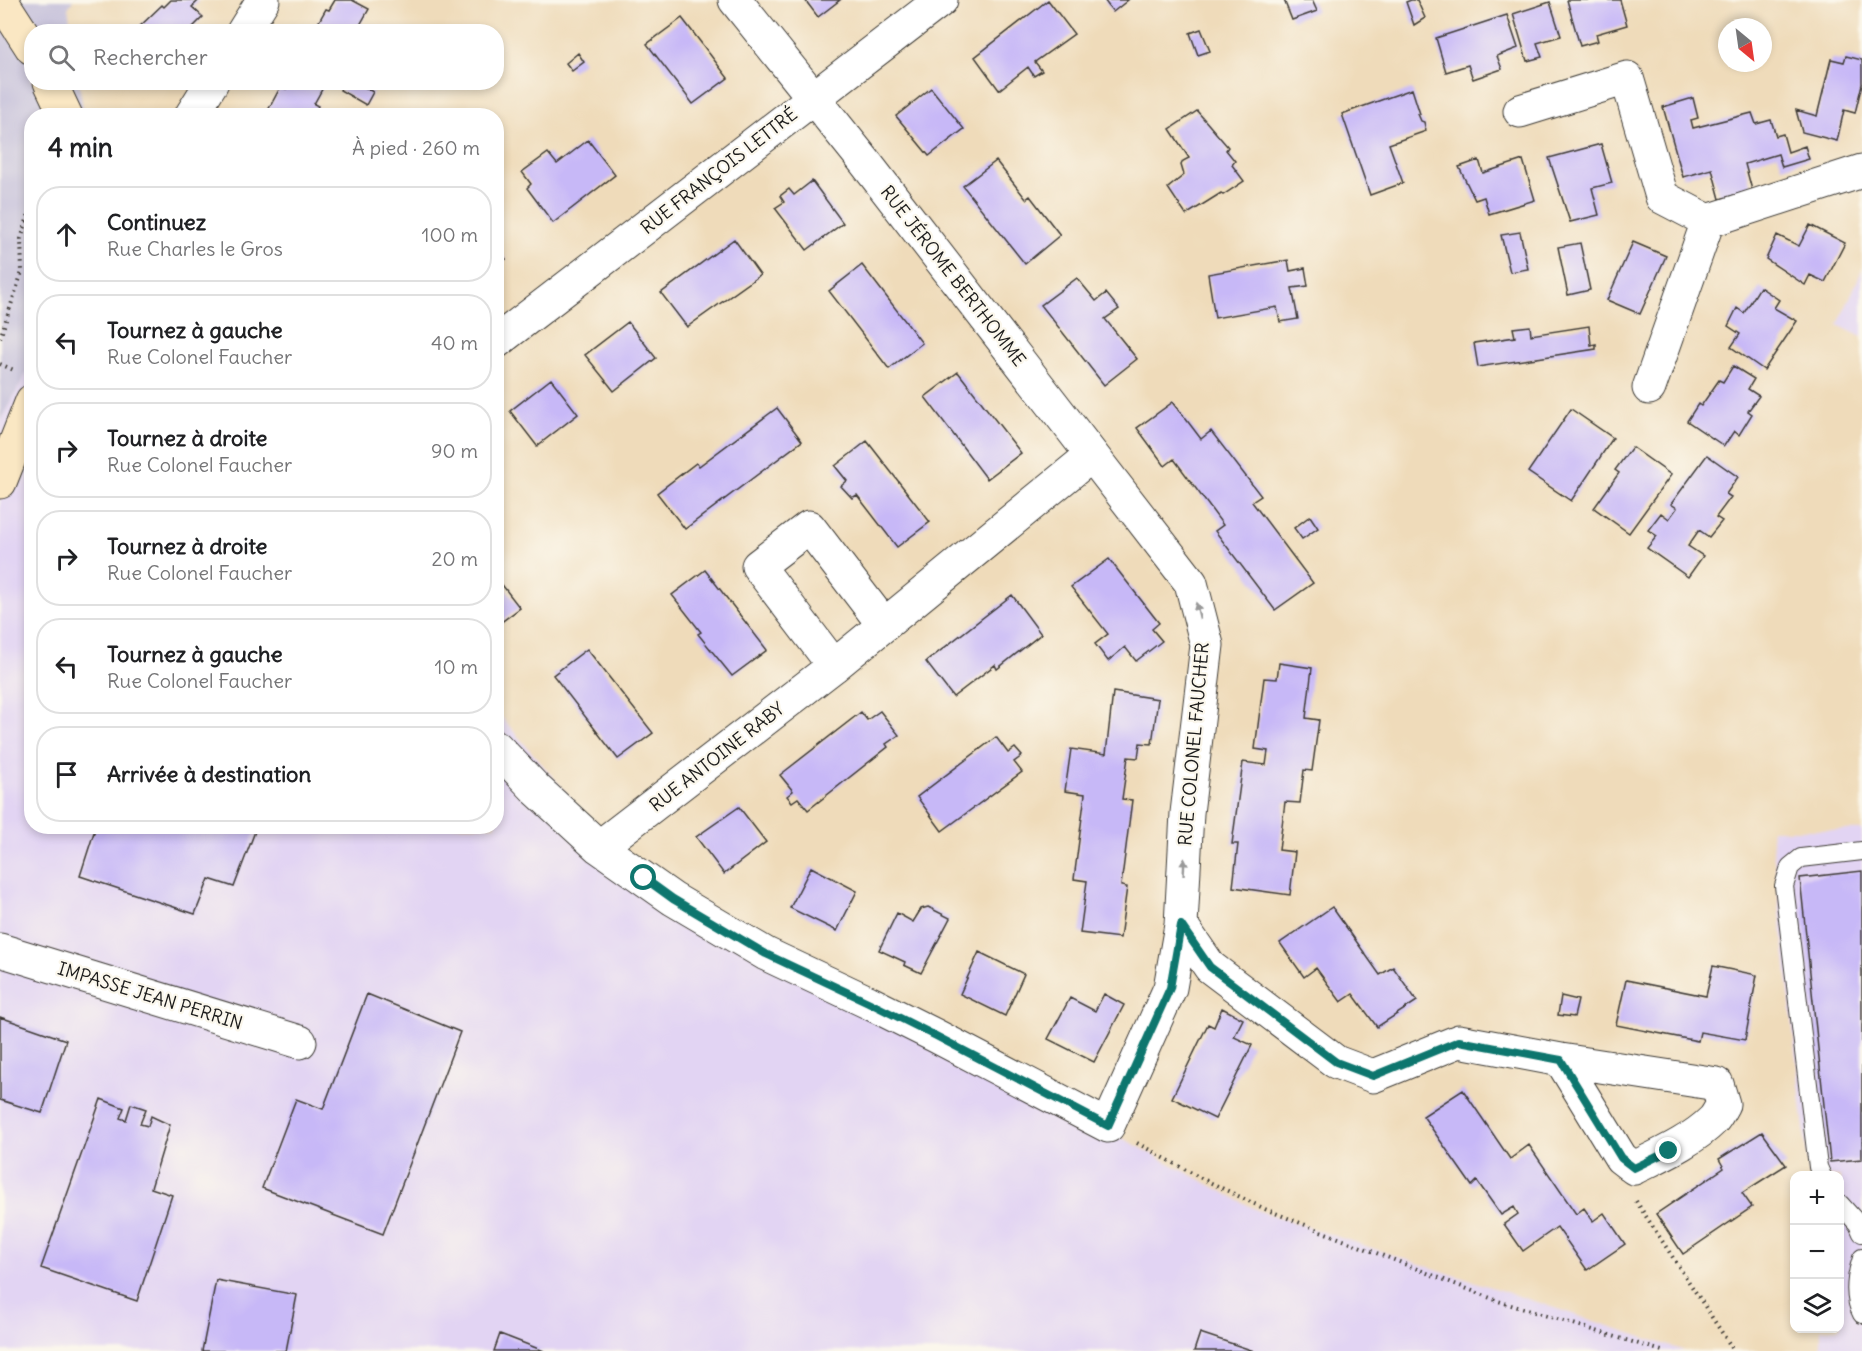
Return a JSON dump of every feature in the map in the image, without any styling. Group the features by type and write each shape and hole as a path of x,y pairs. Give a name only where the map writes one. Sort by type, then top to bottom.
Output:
{"street":[{"path":"1,0 24,36"},
{"path":"248,24 263,0"},
{"name":"RUE JÉROME BERTHOMME","path":"735,0 814,97 1092,455"},
{"name":"RUE FRANÇOIS LETTRÉ","path":"504,336 941,0"},
{"path":"1520,111 1627,78 1662,197 1708,221 1862,171"},
{"path":"54,90 62,108"},
{"path":"196,108 207,90"},
{"path":"1649,388 1708,221"},
{"path":"0,482 24,421"},
{"name":"RUE ANTOINE RABY","path":"599,848 834,666 1092,455"},
{"name":"RUE COLONEL FAUCHER","path":"1092,455 1191,583 1207,645 1187,813 1181,925 1170,988 1108,1126"},
{"path":"834,666 758,566 809,527 884,626"},
{"path":"504,755 599,848 673,899 766,954 936,1036 1108,1126"},
{"path":"1181,925 1210,967 1336,1062 1373,1076 1459,1041 1561,1060 1717,1084 1723,1104 1714,1119 1669,1151 1634,1168 1621,1158 1561,1060"},
{"name":"IMPASSE JEAN PERRIN","path":"0,950 300,1042"}],"lane":[{"path":"1820,1171 1784,886 1790,867 1801,858 1862,851"},
{"path":"1844,1209 1858,1224 1862,1233"},
{"path":"1862,1258 1857,1275 1857,1306 1862,1314"}],"path":[{"path":"0,338 22,272 21,239 24,229"},
{"path":"1108,1126 1199,1177 1265,1209 1498,1301 1662,1351"},
{"path":"1634,1168 1631,1194 1734,1351"}],"shaded area":[{"path":"0,0 73,0 68,8 71,24 24,24 24,90 80,90 83,108 24,108 24,378 0,421"},
{"path":"1862,270 1862,337 1838,325"},
{"path":"24,378 24,834 504,834 504,720 608,841 808,981 1002,1074 1259,1211 1685,1351 0,1351 0,421"},
{"path":"1771,830 1862,830 1862,1351 1821,1351 1821,1333 1844,1333 1844,1171 1809,1171"}],"building":[{"path":"171,0 199,0 192,7 203,17 196,24 142,24 162,5 164,7"},
{"path":"335,0 352,0 369,9 361,24 318,24 326,9 329,10"},
{"path":"805,0 840,0 818,17"},
{"path":"1048,0 1074,34 1035,62 1042,71 1034,76 1028,67 999,90 975,57"},
{"path":"1104,0 1128,0 1113,12"},
{"path":"1284,0 1312,0 1317,11 1292,20"},
{"path":"1417,0 1425,18 1414,25 1406,2"},
{"path":"1567,0 1620,0 1627,25 1596,34 1598,41 1580,46"},
{"path":"1550,2 1561,36 1537,43 1542,57 1527,61 1513,14"},
{"path":"1507,15 1518,48 1497,56 1502,69 1473,79 1468,65 1446,72 1436,38"},
{"path":"682,18 728,78 693,104 647,44"},
{"path":"1201,29 1210,51 1198,55 1190,33"},
{"path":"578,53 584,62 572,71 566,63"},
{"path":"1846,56 1862,60 1862,84 1855,113 1844,110 1837,141 1802,132 1796,110 1817,116 1831,59 1844,62"},
{"path":"931,88 964,129 929,156 896,116"},
{"path":"1412,89 1420,114 1418,114 1424,122 1426,131 1389,144 1403,183 1370,195 1342,114"},
{"path":"279,90 322,90 314,104 318,106 317,108 269,108"},
{"path":"340,90 370,90 373,92 366,105"},
{"path":"1693,98 1698,118 1691,120 1693,128 1752,113 1756,124 1771,120 1776,136 1783,134 1788,152 1805,146 1809,159 1782,167 1778,154 1745,164 1752,190 1720,199 1712,169 1683,177 1663,107"},
{"path":"1197,111 1228,147 1226,150 1235,161 1232,165 1244,181 1186,215 1168,188 1184,175 1181,165 1189,158 1170,129"},
{"path":"588,140 615,175 553,223 527,188 531,184 522,172 548,153 557,164"},
{"path":"1601,144 1612,183 1592,188 1599,215 1570,222 1549,158"},
{"path":"1479,160 1483,173 1523,160 1535,200 1489,214 1484,197 1475,200 1459,167"},
{"path":"996,161 1026,199 1030,196 1060,235 1025,264 963,186"},
{"path":"812,181 843,223 807,250 775,208 784,202 780,196 789,189 794,195"},
{"path":"1810,225 1845,243 1825,282 1810,275 1805,285 1766,259 1777,235 1799,246"},
{"path":"1520,232 1528,269 1510,272 1501,235"},
{"path":"734,239 760,275 687,327 661,293"},
{"path":"1633,242 1666,256 1640,314 1607,300"},
{"path":"1580,243 1590,290 1568,295 1558,247"},
{"path":"1288,260 1290,271 1305,268 1308,286 1292,288 1298,319 1280,322 1277,307 1215,318 1208,274"},
{"path":"862,265 922,343 889,369 829,291"},
{"path":"1077,278 1096,301 1106,293 1119,309 1105,319 1137,359 1104,385 1041,305"},
{"path":"1760,287 1779,300 1774,308 1797,321 1764,370 1731,347 1740,334 1728,326 1737,308 1744,313"},
{"path":"628,322 656,358 614,391 585,355"},
{"path":"1530,326 1531,335 1589,326 1591,345 1596,344 1596,349 1478,367 1474,343 1515,337 1513,328"},
{"path":"1733,366 1754,379 1748,389 1759,396 1748,411 1752,414 1739,435 1734,431 1724,446 1687,421 1698,404 1701,406 1719,380 1723,382"},
{"path":"958,372 1021,453 987,479 925,397"},
{"path":"551,379 578,414 537,446 510,411"},
{"path":"1173,402 1201,439 1211,431 1261,496 1252,502 1313,583 1275,610 1215,531 1223,525 1174,459 1165,466 1137,428"},
{"path":"777,408 802,441 685,529 657,493 696,463 699,466"},
{"path":"1571,409 1613,438 1571,501 1528,472"},
{"path":"867,441 930,522 897,547 857,495 852,498 841,486 847,481 835,466"},
{"path":"1632,447 1671,475 1629,533 1594,508 1619,473 1615,470"},
{"path":"1707,455 1738,477 1726,494 1731,497 1716,517 1722,521 1709,537 1699,530 1688,546 1703,556 1688,577 1647,548 1657,536 1648,530 1661,513 1669,519 1677,508 1671,504"},
{"path":"1310,516 1318,528 1302,539 1294,528"},
{"path":"1109,559 1159,623 1152,629 1162,641 1136,661 1125,647 1108,661 1095,644 1108,634 1071,587"},
{"path":"705,570 767,650 732,676 698,634 701,632 672,595"},
{"path":"504,587 520,608 504,620"},
{"path":"1012,595 1041,634 997,669 995,665 953,697 926,662"},
{"path":"587,649 653,733 618,759 553,675"},
{"path":"1279,663 1312,668 1306,718 1319,720 1312,771 1304,770 1300,803 1285,802 1279,850 1295,852 1290,895 1233,887 1238,844 1232,844 1243,762 1266,765 1268,751 1255,749 1264,678 1277,679"},
{"path":"1113,692 1158,699 1152,744 1140,743 1138,758 1128,757 1122,799 1132,800 1121,886 1127,887 1120,938 1080,933 1087,881 1074,879 1085,794 1065,791 1071,749 1106,754"},
{"path":"880,711 899,735 886,744 888,747 808,810 798,798 792,802 787,796 793,791 780,775 861,712 867,720"},
{"path":"996,737 1008,753 1015,748 1022,756 1014,762 1022,772 942,831 917,797"},
{"path":"739,807 766,842 724,874 696,837"},
{"path":"93,834 254,834 234,887 209,879 195,914 80,876"},
{"path":"811,867 857,891 837,931 790,908"},
{"path":"1862,871 1862,1159 1830,1162 1800,878"},
{"path":"928,907 950,918 921,973 904,965 905,962 879,950 897,913 913,922 921,909"},
{"path":"1332,907 1380,975 1393,967 1417,1001 1377,1027 1353,994 1341,1002 1316,968 1304,977 1280,943"},
{"path":"979,952 1024,974 1005,1016 960,994"},
{"path":"1713,966 1757,975 1745,1040 1700,1032 1698,1041 1616,1025 1626,980 1706,996"},
{"path":"367,994 460,1032 383,1234 262,1188 296,1099 323,1109"},
{"path":"1104,994 1124,1005 1094,1062 1048,1039 1070,998 1095,1011"},
{"path":"1561,996 1578,1000 1574,1017 1558,1015"},
{"path":"1222,1008 1243,1019 1234,1037 1252,1045 1215,1119 1172,1098 1208,1024 1214,1027"},
{"path":"0,1017 66,1040 42,1113 0,1100"},
{"path":"1463,1090 1510,1159 1529,1145 1576,1214 1584,1208 1593,1221 1604,1213 1625,1244 1587,1270 1557,1227 1523,1251 1504,1224 1518,1214 1514,1207 1501,1215 1477,1181 1472,1186 1423,1116"},
{"path":"101,1099 124,1108 120,1118 126,1120 131,1104 146,1109 140,1124 148,1126 151,1116 170,1125 151,1188 172,1195 137,1301 41,1268"},
{"path":"1762,1132 1786,1165 1742,1193 1752,1207 1683,1254 1656,1214 1724,1168 1719,1159"},
{"path":"216,1280 297,1295 286,1351 202,1351"},
{"path":"1200,1333 1254,1351 1194,1351"},
{"path":"500,1334 544,1351 494,1351"}],"route":[{"path":"644,878 673,899 766,954 936,1036 1108,1126 1170,988 1181,925 1210,967 1336,1062 1373,1076 1459,1041 1561,1060 1621,1158 1634,1168 1669,1151"}]}
